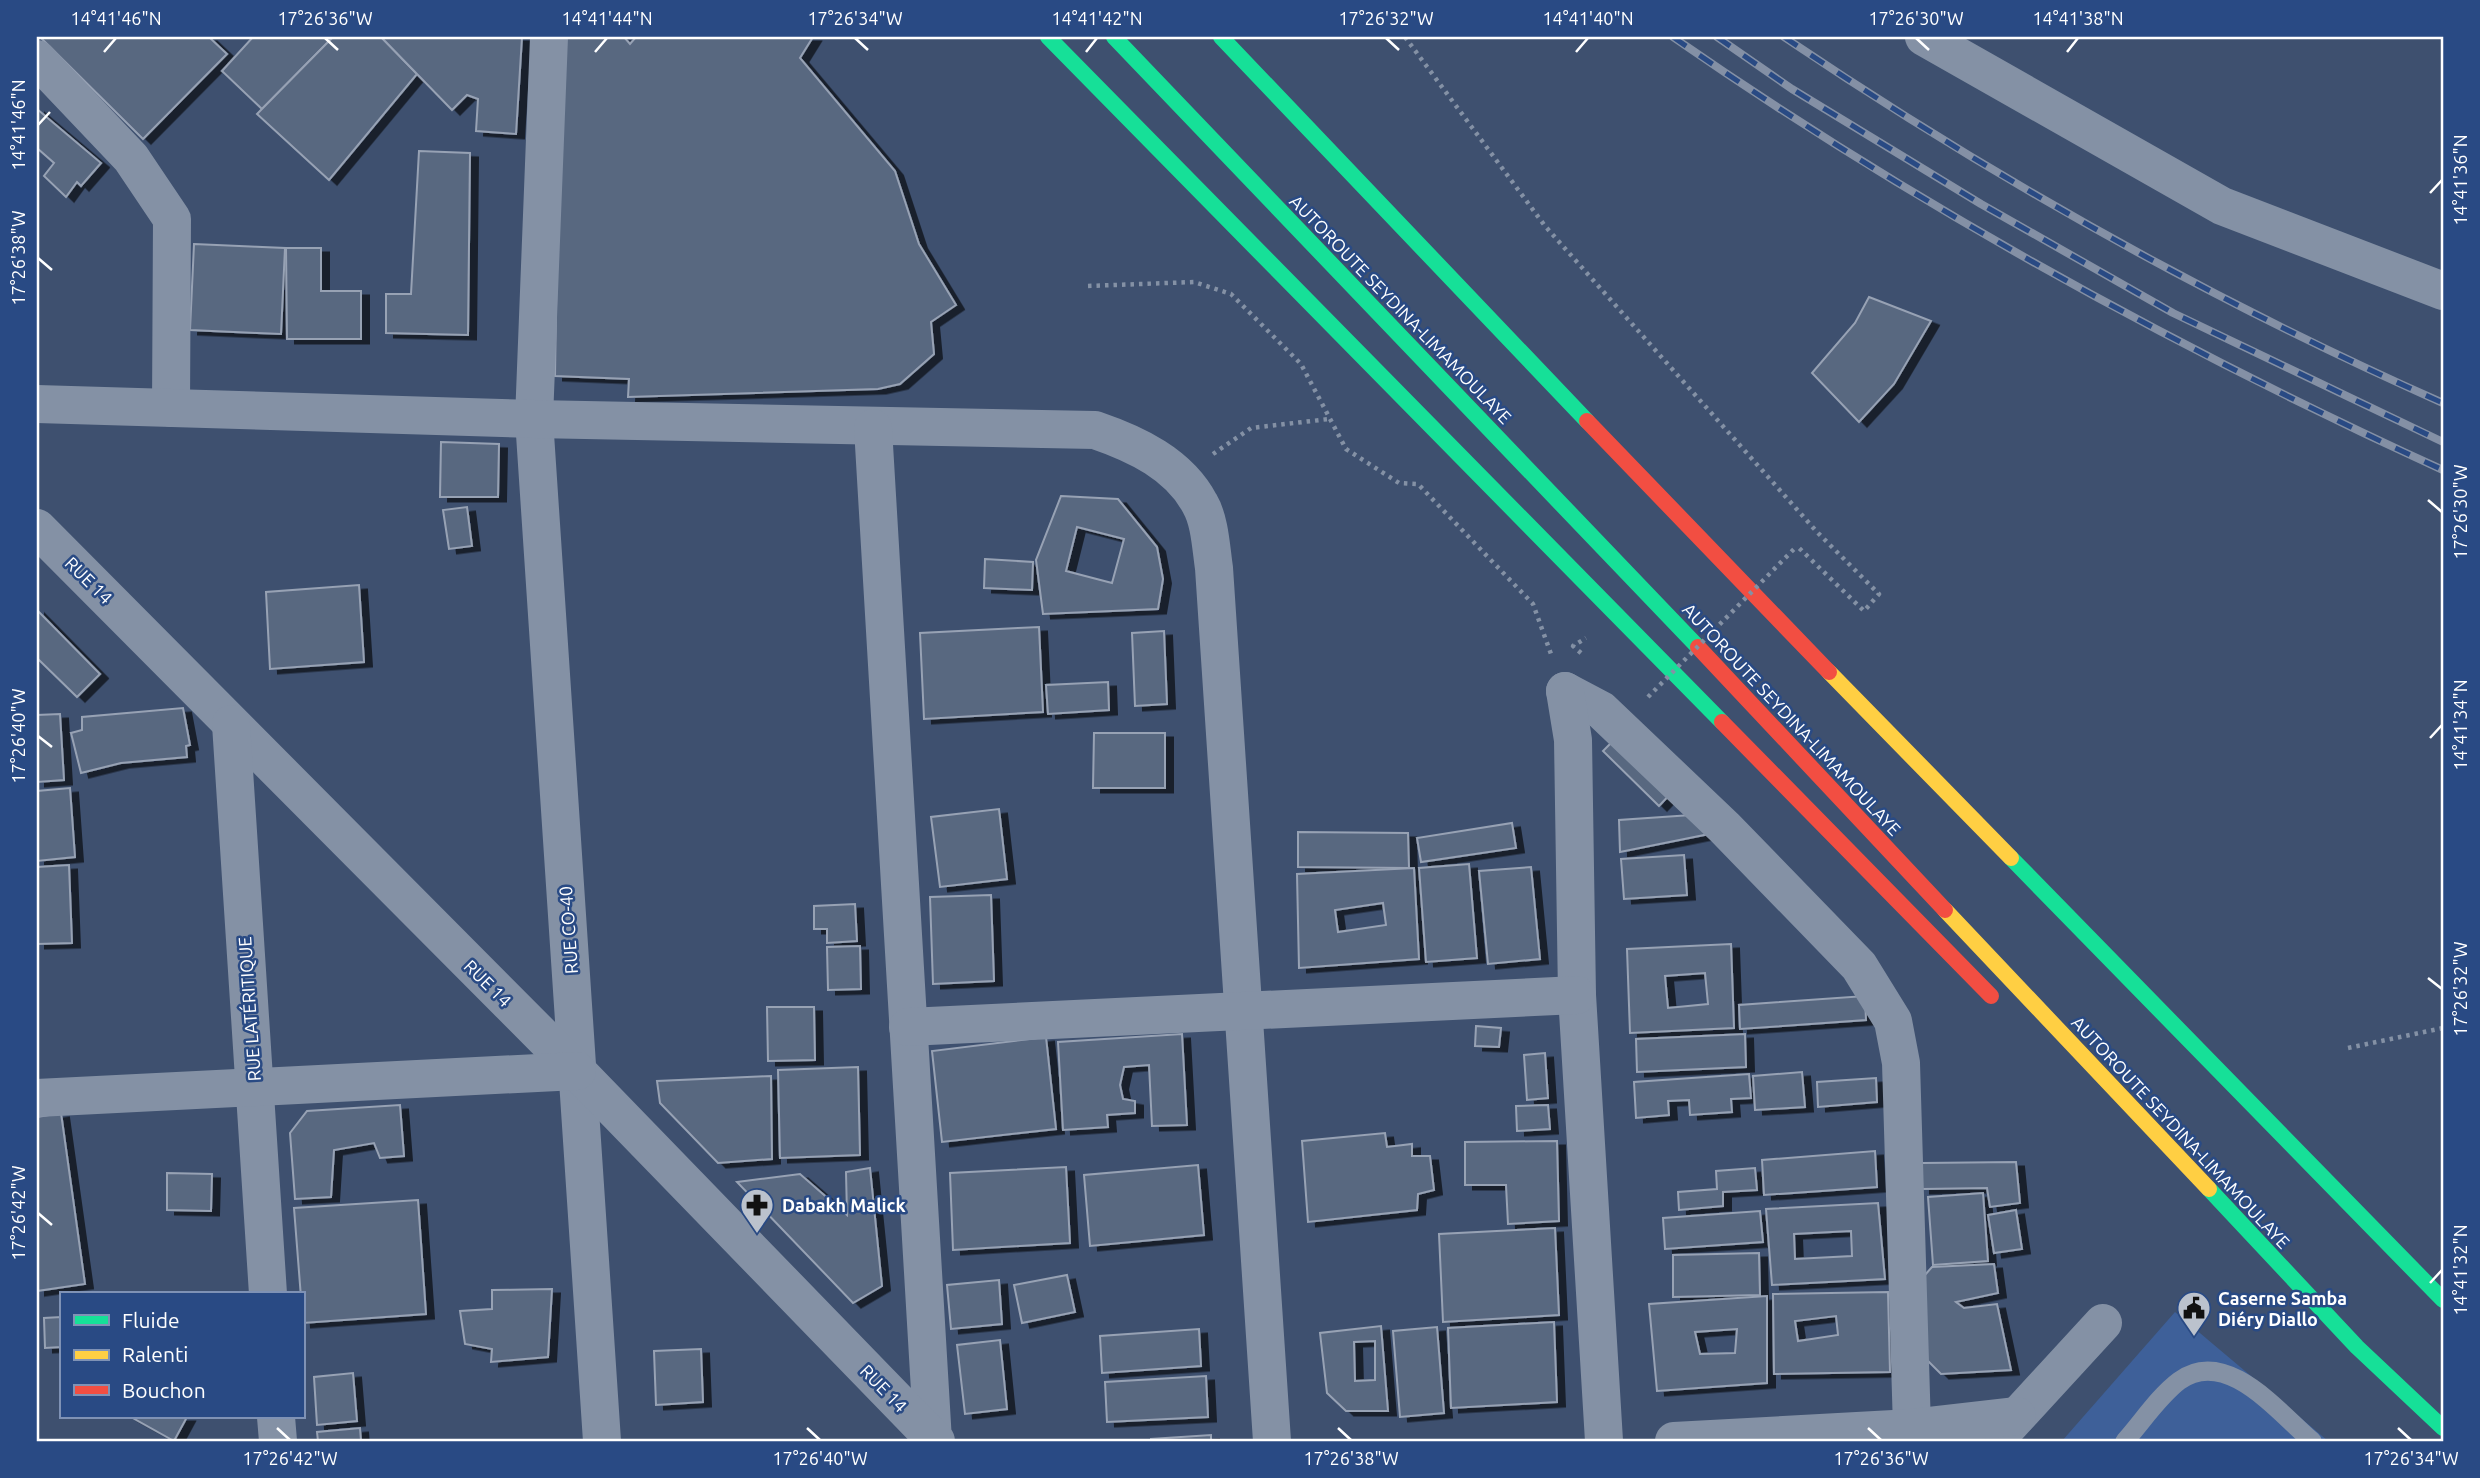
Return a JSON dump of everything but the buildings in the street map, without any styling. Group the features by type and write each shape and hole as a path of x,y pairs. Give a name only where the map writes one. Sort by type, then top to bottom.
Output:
{"highway":[{"path":"1048,37 2003,1008"},
{"name":"AUTOROUTE SEYDINA-LIMAMOULAYE","path":"1114,37 1709,658 2357,1347 2443,1427"},
{"path":"1222,37 1704,544 2443,1300"},
{"path":"2160,1162 2357,1347"}],"street":[{"name":"RUE CO-40","path":"549,37 534,419 602,1441"},
{"path":"1924,37 2222,206 2443,290"},
{"path":"37,59 131,158 172,219 171,408"},
{"path":"37,404 873,428 1095,430 1122,439 1181,477 1202,505 1214,568 1272,1441"},
{"path":"873,428 934,1440"},
{"name":"RUE 14","path":"37,528 577,1071 934,1440"},
{"path":"1565,691 1573,740 1577,995 1604,1441"},
{"path":"1565,691 1601,710 1725,828 1858,966 1893,1021 1901,1063 1912,1428"},
{"name":"RUE LATÉRITIQUE","path":"231,724 268,1292"},
{"path":"908,1027 1577,995"},
{"path":"37,1098 577,1071"},
{"path":"1674,1441 1912,1428 2005,1429 2103,1323"},
{"path":"276,1418 278,1441"}],"lane":[{"path":"2125,1441 2178,1381 2203,1369 2236,1375 2312,1441"}],"path":[{"path":"1405,37 1545,226 1817,532 1879,594 1864,611 1797,546 1648,697"},
{"path":"1088,286 1194,282 1231,294 1301,364 1346,449 1399,483 1418,484 1533,604 1565,691"},
{"path":"1181,477 1251,428 1329,419"},
{"path":"2348,1048 2443,1028"}],"shaded area":[{"path":"2175,1312 2328,1441 2062,1441"}],"railway":[{"path":"1673,37 1858,158 2049,271 2244,374 2443,470"},
{"path":"1717,37 1792,89 1981,204 2173,313 2443,442"},
{"path":"1784,37 1943,139 2106,235 2272,323 2443,403"}],"traffic: fast":[{"path":"1048,37 1722,722"},
{"path":"1114,37 1698,647"},
{"path":"1221,37 1587,421"},
{"path":"2011,858 2443,1300"},
{"path":"2209,1189 2357,1347 2443,1428"}],"traffic: slow":[{"path":"1829,672 2011,858"},
{"path":"1945,910 2209,1189"}],"traffic: jam":[{"path":"1587,421 1829,672"},
{"path":"1698,647 1945,910"},
{"path":"1722,722 1991,996"}],"place":[{"name":"Dabakh Malick","path":"757,1235"},
{"name":"Caserne Samba Diéry Diallo","path":"2194,1338"}]}
